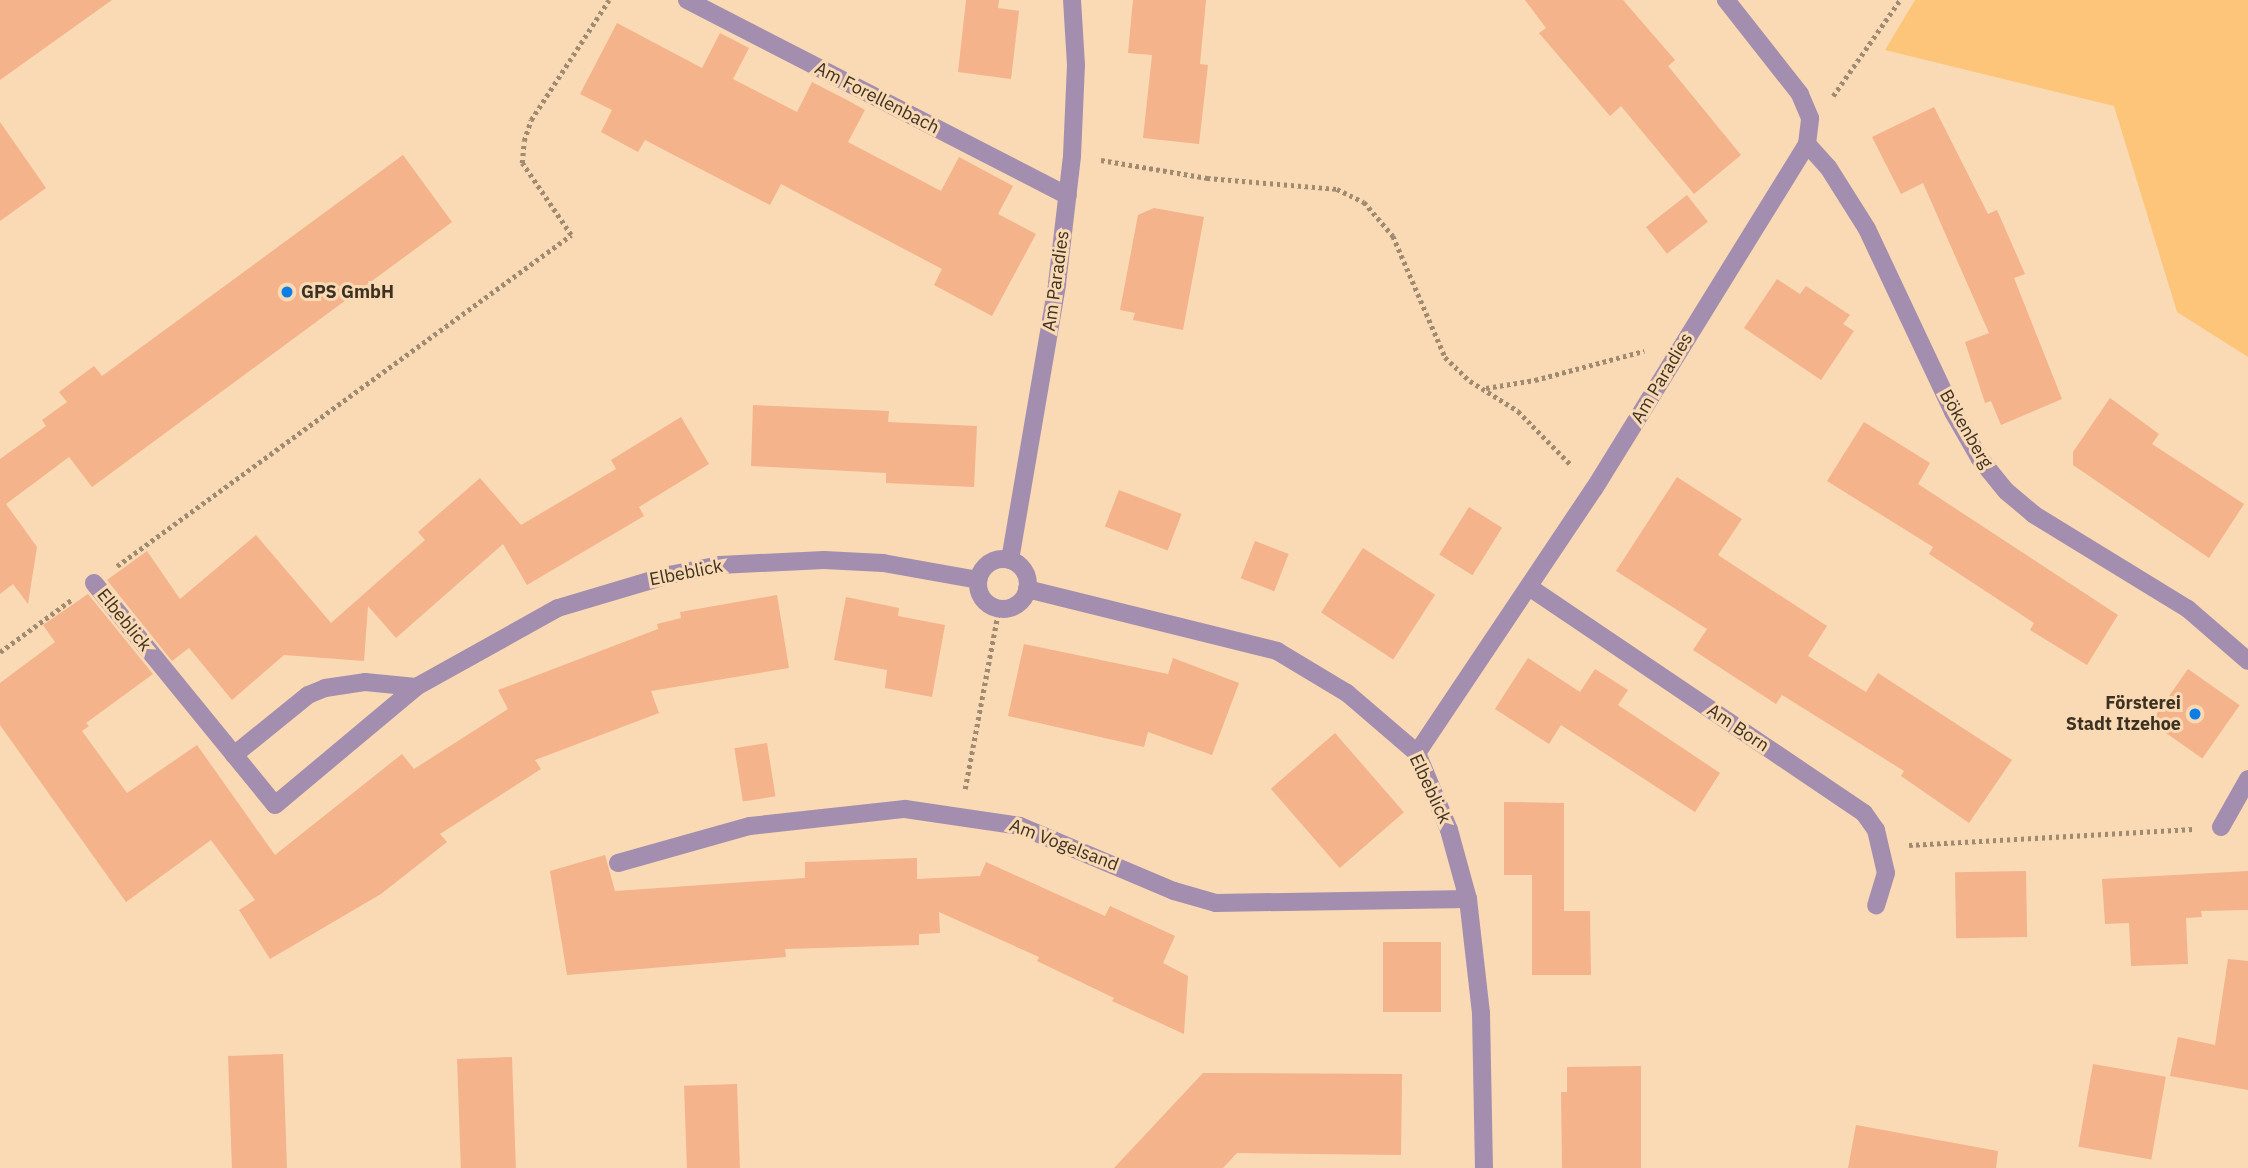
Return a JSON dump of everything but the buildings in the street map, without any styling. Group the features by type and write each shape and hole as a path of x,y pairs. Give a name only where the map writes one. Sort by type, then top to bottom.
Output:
{"street":[{"name":"Am Forellenbach","path":"687,0 1068,196"},
{"name":"Am Paradies","path":"1010,560 1057,284 1068,196 1076,65 1072,0"},
{"path":"1726,0 1800,93 1810,118"},
{"name":"Am Paradies","path":"1417,753 1594,489 1807,144 1810,118"},
{"name":"Bökenberg","path":"1807,144 1828,167 1867,229 1953,412 1980,459 2006,491 2033,514 2188,609 2248,661"},
{"name":"Elbeblick","path":"94,583 275,805 416,687 558,608 611,589 697,569 834,560 978,580"},
{"path":"1010,560 1026,573 1027,589 1016,604 999,608 983,599 978,580 989,563 1010,560"},
{"name":"Am Born","path":"1529,587 1864,813 1880,846 1886,873 1877,906"},
{"name":"Elbeblick","path":"1027,589 1277,651 1348,693 1417,753 1449,830 1468,899 1481,1013 1485,1168"},
{"path":"234,755 308,695 325,688 365,682 416,687"},
{"path":"2221,827 2248,779"},
{"name":"Am Vogelsand","path":"618,863 704,837 792,819 875,809 960,814 1041,833 1174,891 1216,903 1468,899"}],"path":[{"path":"0,652 571,234 522,163 524,141 531,120 608,0"},
{"path":"1810,118 1845,84 1900,0"},
{"path":"1072,156 1241,182 1337,189 1354,196 1380,216 1393,236 1440,350 1456,370 1485,388 1534,426 1594,489"},
{"path":"1485,388 1589,367 1631,352 1658,353 1671,362"},
{"path":"960,814 999,608"},
{"path":"1880,846 2221,827"}],"shaded area":[{"path":"1915,0 2248,0 2248,357 2177,312 2114,106 1885,50"}],"place":[{"name":"GPS GmbH","path":"287,292"},
{"name":"Försterei Stadt Itzehoe","path":"2195,714"}]}
